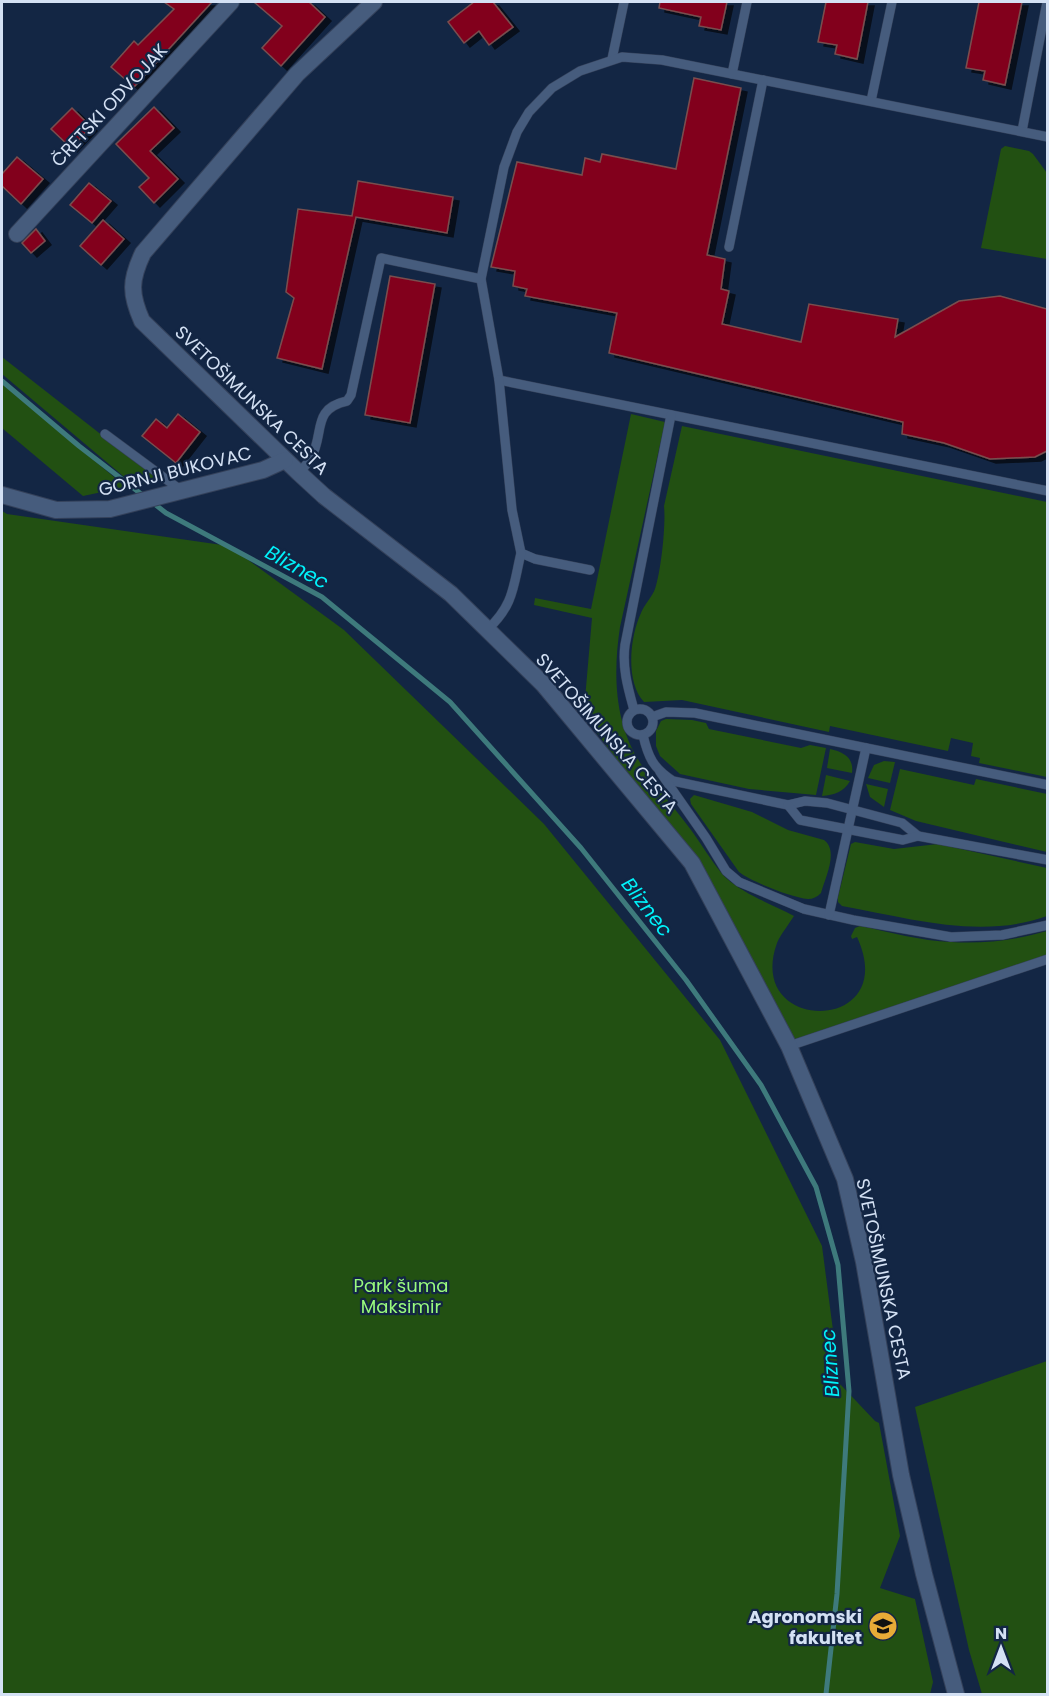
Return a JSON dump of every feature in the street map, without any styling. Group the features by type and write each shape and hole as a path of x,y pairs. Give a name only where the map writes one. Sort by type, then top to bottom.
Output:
{"street":[{"name":"ČRETSKI ODVOJAK","path":"16,234 231,2"},
{"name":"SVETOŠIMUNSKA CESTA","path":"374,2 297,74 143,253 135,269 132,286 135,305 142,321 285,460 324,496 451,594 543,684 692,863 789,1046 845,1179 864,1262 901,1475 956,1695"},
{"name":"GORNJI BUKOVAC","path":"2,495 56,510 110,509 263,470 285,460"}],"lane":[{"path":"612,59 624,2"},
{"path":"732,74 747,2"},
{"path":"871,101 892,2"},
{"path":"1022,131 1047,2"},
{"path":"487,630 504,612 510,599 521,553 510,492 499,380 481,279 504,166 513,140 522,122 552,88 580,71 612,59 650,58 1047,136"},
{"path":"729,246 763,80"},
{"path":"299,473 312,457 325,412 337,403 347,401 351,395 381,258 481,279"},
{"path":"499,380 1047,491"},
{"path":"634,710 626,681 623,657 671,416"},
{"path":"105,434 175,492"},
{"path":"521,553 535,559 590,570"},
{"path":"642,709 652,717 650,730 643,735 634,735 626,725 628,716 634,710 642,709"},
{"path":"652,717 666,712 695,713 1047,785"},
{"path":"643,735 648,755 706,838 726,871 738,882 804,909 951,937 1002,935 1047,925"},
{"path":"829,915 866,748"},
{"path":"660,772 673,781 788,805 805,801 827,803 902,823 918,836"},
{"path":"788,805 800,820 903,840 918,836 1047,860"},
{"path":"789,1046 1047,959"}],"green space":[{"path":"1005,146 1029,151 1047,173 1047,259 981,248 1001,149"},
{"path":"2,357 158,479 135,486 2,374"},
{"path":"2,384 126,487 83,496 2,428"},
{"path":"631,414 665,422 620,627 616,680 625,732 641,764 726,878 759,899 794,916 777,943 773,973 782,995 800,1007 822,1011 843,1006 859,992 865,969 857,937 852,939 851,936 855,928 860,926 928,940 963,942 1000,941 1047,931 1047,955 797,1041 793,1040 665,824 588,721 585,699 592,618 534,605 535,598 591,609"},
{"path":"682,426 1047,502 1047,777 979,763 980,758 971,756 973,743 951,738 948,751 830,726 829,732 682,700 644,702 634,683 632,646 642,610 654,592 657,581 664,536 664,506"},
{"name":"Park šuma Maksimir","path":"2,511 7,514 229,546 344,630 544,824 720,1040 822,1246 840,1384 879,1423 900,1536 880,1588 915,1599 933,1682 930,1694 2,1694"},
{"path":"666,719 706,723 709,729 801,748 810,745 826,748 816,795 749,789 680,774 660,756 656,746 656,731 661,721"},
{"path":"830,749 847,756 851,763 852,773 827,768"},
{"path":"884,761 895,762 890,783 868,778 874,765"},
{"path":"900,769 974,785 976,779 1047,794 1047,852 916,821 890,810"},
{"path":"826,775 850,781 838,792 822,796"},
{"path":"866,784 888,789 884,807 870,797"},
{"path":"694,795 752,812 788,830 824,840 828,845 831,858 821,893 812,899 801,898 762,884 739,872 691,804 690,799"},
{"path":"855,842 894,849 938,844 1047,868 1047,916 1022,923 971,927 919,921 842,906 838,902 838,897 851,844"},
{"path":"1047,1361 1047,1694 982,1694 969,1650 915,1407"}],"building":[{"path":"164,2 212,2 134,87 111,67 134,41 138,45 174,9"},
{"path":"254,2 309,2 325,17 281,66 262,48 282,26"},
{"path":"474,2 493,2 513,27 489,45 479,31 464,43 448,22"},
{"path":"660,2 727,2 721,30 699,26 701,17 659,8"},
{"path":"826,2 868,2 857,59 835,54 837,45 818,42"},
{"path":"979,2 1022,2 1005,85 983,80 985,71 966,68"},
{"path":"694,78 741,88 707,255 725,259 721,289 729,291 722,324 801,342 809,304 898,319 895,337 959,301 1000,296 1047,309 1047,451 1035,457 990,459 944,443 902,434 903,422 609,353 617,313 525,296 527,289 513,286 515,271 491,267 517,162 582,175 585,158 600,162 602,154 676,169"},
{"path":"154,107 174,128 150,151 178,179 154,203 139,187 149,178 116,144"},
{"path":"72,108 91,127 71,148 51,129"},
{"path":"17,157 43,179 21,204 2,186 2,174"},
{"path":"358,181 453,197 447,233 356,217 322,369 277,358 294,298 286,292 298,209 352,216"},
{"path":"89,183 111,201 92,223 70,205"},
{"path":"103,220 124,239 101,265 80,246"},
{"path":"36,229 45,241 31,253 22,243"},
{"path":"390,276 435,284 410,423 365,415"},
{"path":"178,414 200,432 176,463 142,436 156,419 167,428"}],"waterway":[{"name":"Bliznec","path":"2,381 79,446 145,497"},
{"name":"Bliznec","path":"152,502 166,513 322,597 450,702 581,848 686,980 761,1085 816,1187 838,1265 849,1391 837,1594 826,1694"}],"place":[{"name":"Agronomski fakultet","path":"883,1626"}]}
